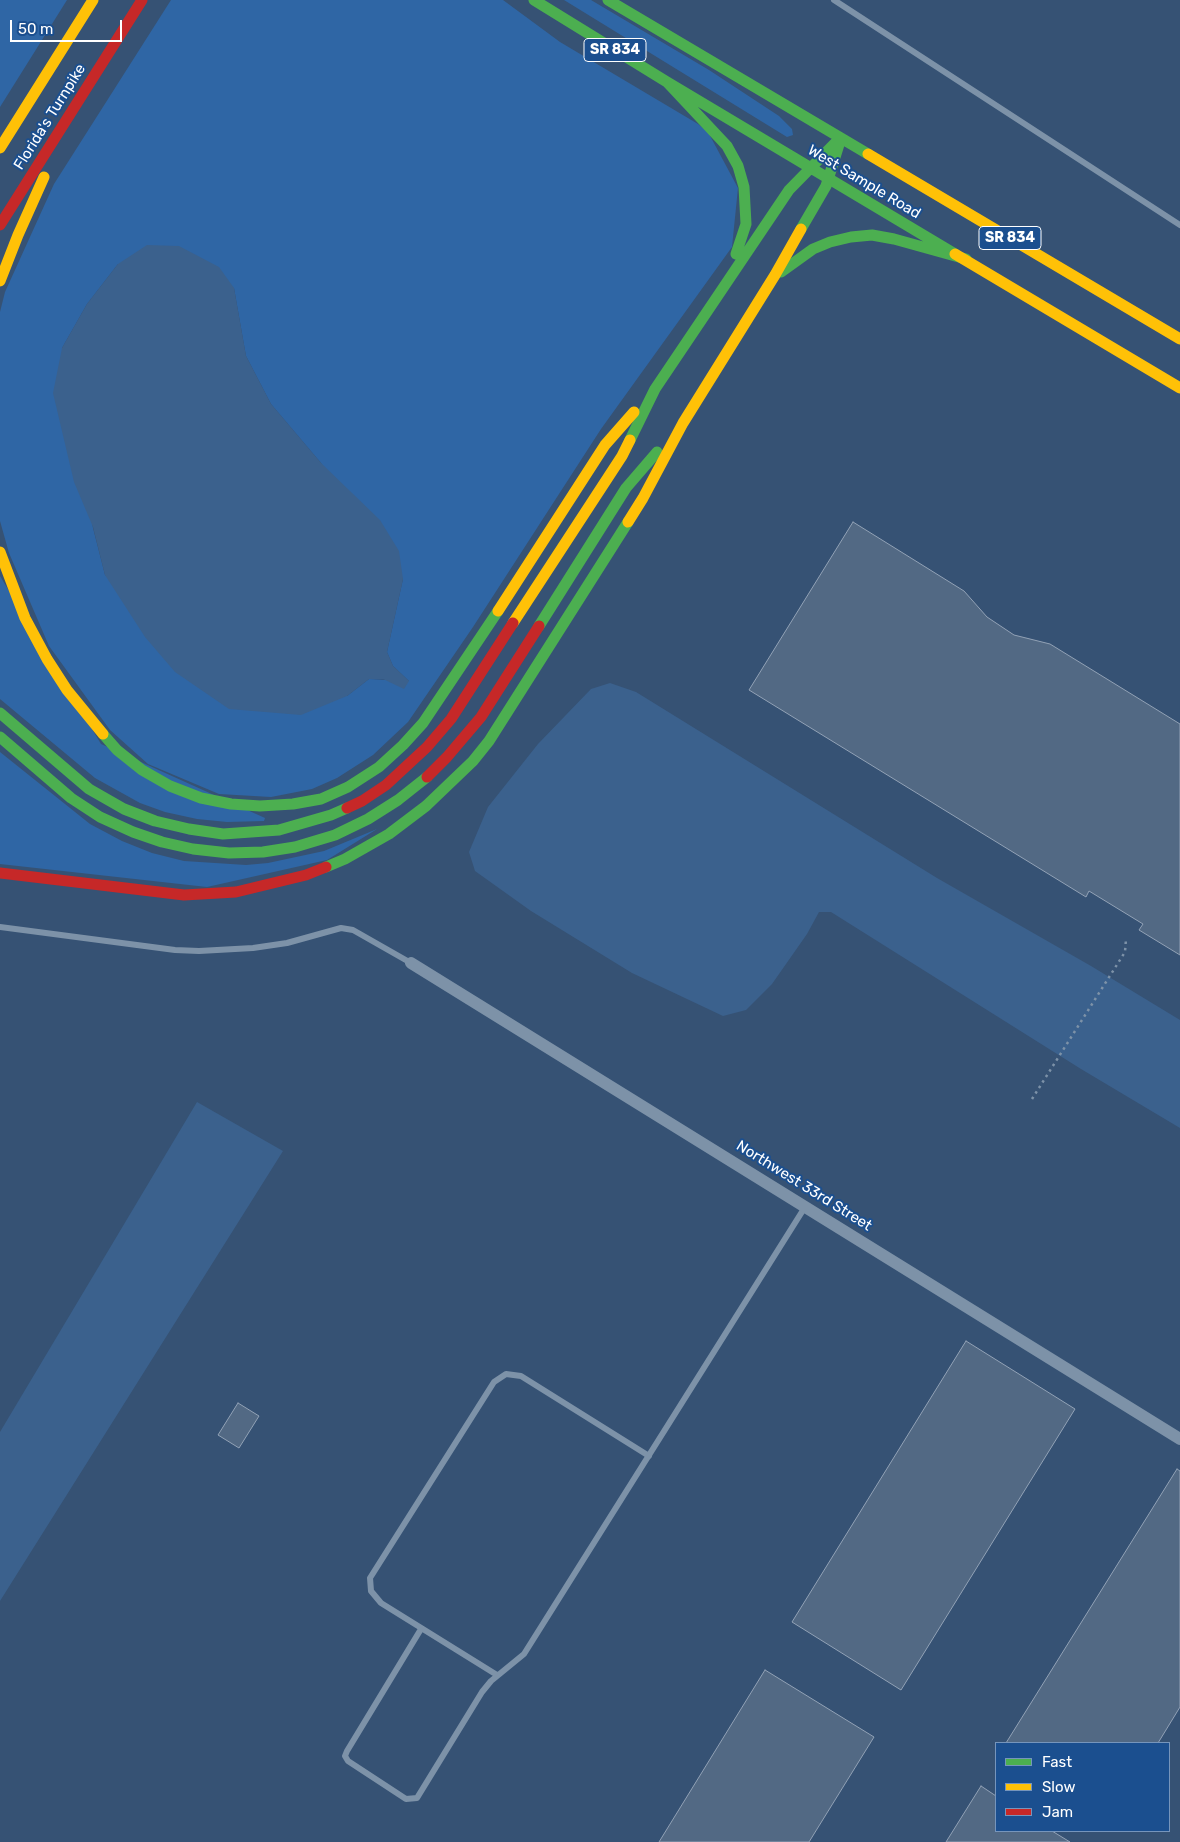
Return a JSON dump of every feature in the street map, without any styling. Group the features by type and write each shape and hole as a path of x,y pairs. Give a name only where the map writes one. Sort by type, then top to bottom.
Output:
{"main road":[{"name":"Florida's Turnpike","path":"0,148 93,0"},
{"name":"Florida's Turnpike","path":"0,225 142,0"},
{"name":"West Sample Road","path":"534,0 667,82 1180,388"},
{"name":"West Sample Road","path":"608,0 1180,339"},
{"path":"667,82 721,139 738,166 744,187 746,224 729,277"},
{"path":"0,281 70,114"},
{"path":"0,713 89,788 124,809 155,821 181,827 223,834 279,830 331,815 362,801 386,785 410,765 451,719 622,456 655,389 729,277 789,190 841,138"},
{"path":"0,872 184,894 236,892 306,875 345,859 389,834 426,806 473,761 488,741 643,498 683,423 775,275 829,178 841,138"},
{"path":"775,275 813,249 830,242 858,236 872,235 894,239 966,259"},
{"path":"0,552 24,618 57,674 93,723 118,750 142,770 170,786 201,798 231,804 260,806 293,804 321,799 348,787 380,767 423,722 460,669 605,445 655,389"},
{"path":"0,737 71,798 100,817 133,832 162,842 229,853 262,852 294,847 343,831 368,819 422,782 481,717 626,488 683,423"}],"street":[{"name":"Northwest 33rd Street","path":"411,963 1180,1439"}],"lane":[{"path":"834,0 1180,224"},
{"path":"0,927 175,950 199,951 253,948 287,942 341,928 354,930 411,963"},
{"path":"421,1629 346,1751 345,1756 348,1761 406,1799 417,1798 482,1692 497,1675 524,1654 805,1206"},
{"path":"497,1675 381,1603 371,1590 370,1578 494,1382 506,1374 520,1376 649,1456"}],"path":[{"path":"1032,1099 1126,952 1126,939"}],"shaded area":[{"path":"0,0 67,0 0,107"},
{"path":"171,0 503,0 560,42 698,124 708,132 738,188 732,247 601,429 473,627 408,722 373,755 337,778 312,789 271,797 219,794 148,764 110,730 49,646 9,553 0,521 0,312 5,292 54,184","holes":["118,264 234,288 246,356 271,404 321,463 403,579 387,652 393,666 409,681 369,679 347,696 105,575 93,528 62,348 87,304"]},
{"path":"564,0 591,0 709,70 779,116 792,129 793,135 787,137"},
{"path":"147,245 179,246 219,267 234,288 246,356 271,404 321,463 380,520 399,551 403,579 387,652 393,666 409,681 404,689 383,679 369,679 347,696 301,715 229,709 175,672 145,637 105,575 93,527 74,482 53,393 62,348 87,304 118,264"},
{"path":"0,576 101,744 265,818 264,821 227,822 197,819 165,812 140,803 95,778 0,699"},
{"path":"610,683 636,692 937,878 1091,966 1180,1020 1180,1128 1081,1069 831,912 819,912 807,934 772,984 746,1010 723,1016 632,973 531,911 475,871 469,852 488,807 538,744 591,689"},
{"path":"0,752 90,824 122,841 152,853 184,861 246,865 268,863 324,851 377,829 327,860 207,887 0,864"},
{"path":"197,1102 283,1151 0,1601 0,1432"}],"building":[{"path":"853,522 964,591 987,617 1014,635 1050,644 1180,724 1180,955 1139,930 1143,924 1089,891 1086,897 749,690"},
{"path":"966,1341 1075,1409 901,1690 792,1622"},
{"path":"238,1403 259,1416 239,1448 218,1435"},
{"path":"1177,1469 1180,1471 1180,1707 1159,1742 1007,1742"},
{"path":"765,1670 874,1737 809,1842 659,1842"},
{"path":"981,1786 995,1795 995,1832 1054,1832 1070,1842 946,1842"}],"traffic: fast":[{"path":"534,0 667,82 955,254"},
{"path":"608,0 868,154"},
{"path":"667,82 727,146 738,166 744,187 746,224 736,254"},
{"path":"801,229 826,186 841,138"},
{"path":"630,440 655,389 789,190 839,139"},
{"path":"781,272 813,249 830,242 872,235 894,239 966,259"},
{"path":"539,626 626,488 657,452"},
{"path":"326,867 345,859 389,834 426,806 473,761 489,741 628,522"},
{"path":"103,734 117,750 142,770 170,786 201,798 231,804 260,806 293,804 321,799 348,787 379,767 403,745 423,723 498,611"},
{"path":"0,713 89,789 124,809 155,821 223,834 279,830 331,815 347,808"},
{"path":"0,737 71,798 100,817 133,832 162,842 193,849 229,853 263,852 295,847 335,835 368,819 398,800 427,777"}],"traffic: slow":[{"path":"0,148 93,0"},
{"path":"868,154 1180,339"},
{"path":"0,281 44,177"},
{"path":"628,522 683,423 775,275 801,229"},
{"path":"955,254 1180,388"},
{"path":"498,611 605,445 634,412"},
{"path":"513,623 622,456 630,440"},
{"path":"0,552 25,618 47,659 67,690 103,734"}],"traffic: jam":[{"path":"0,225 142,0"},
{"path":"347,808 362,801 386,785 427,747 451,719 513,623"},
{"path":"427,777 481,717 539,626"},
{"path":"0,873 184,895 236,892 306,875 326,867"}]}
